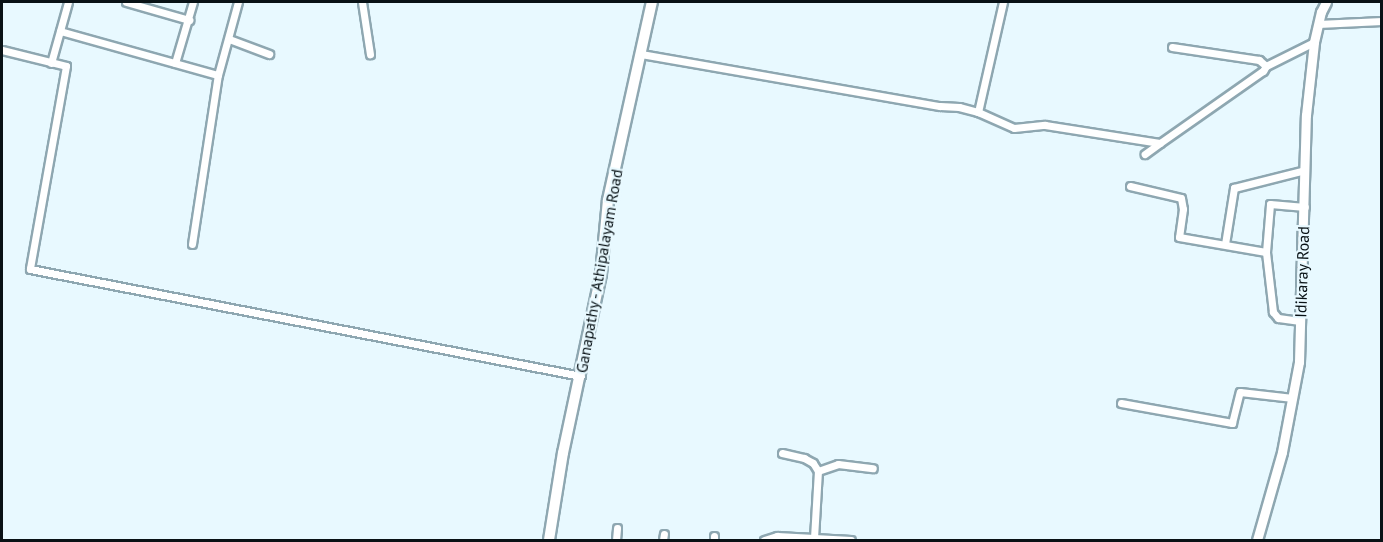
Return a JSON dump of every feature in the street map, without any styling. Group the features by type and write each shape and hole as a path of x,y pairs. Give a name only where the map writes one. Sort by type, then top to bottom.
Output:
{"main road":[{"name":"Ganapathy - Athipalayam Road","path":"549,540 563,453 601,274 608,200 652,2"}],"street":[{"path":"51,63 68,2"},
{"path":"126,2 189,20"},
{"path":"175,63 193,2"},
{"path":"192,244 218,75 238,2"},
{"path":"362,2 369,54"},
{"path":"978,112 1003,2"},
{"name":"Idikaray Road","path":"1257,540 1282,452 1299,362 1306,115 1314,42 1326,2"},
{"path":"1318,24 1382,21"},
{"path":"60,31 218,75"},
{"path":"229,39 269,54"},
{"path":"1145,154 1263,71 1266,66 1314,42"},
{"path":"1172,47 1259,60 1266,66"},
{"path":"2,50 66,66 30,269 581,376"},
{"path":"641,54 978,112 1014,128 1045,125 1160,143"},
{"path":"1225,244 1234,189 1305,170"},
{"path":"1130,186 1181,198 1183,209 1179,237 1266,252"},
{"path":"1300,321 1278,318 1273,312 1266,252 1270,204 1305,207"},
{"path":"1121,403 1232,423 1239,392 1293,398"},
{"path":"782,453 804,458 813,463 818,471 814,538"},
{"path":"818,471 838,464 873,468"},
{"path":"616,540 618,528"},
{"path":"764,540 777,536 851,540"}]}
